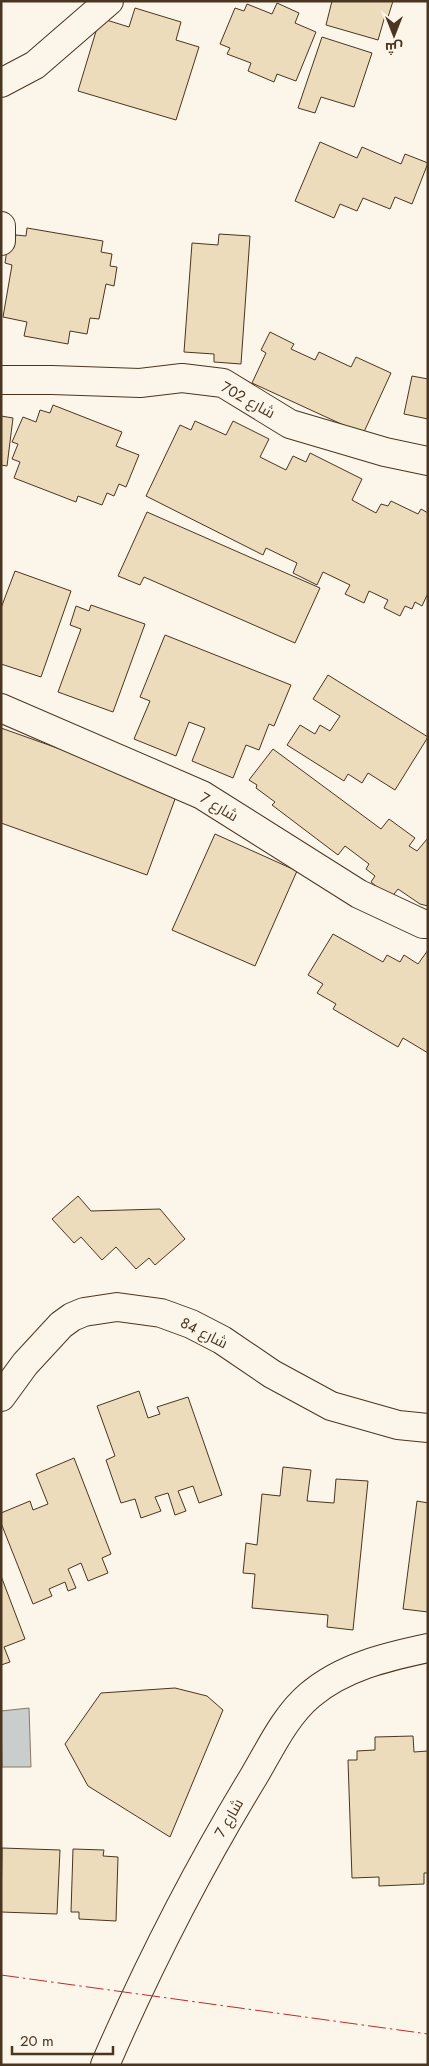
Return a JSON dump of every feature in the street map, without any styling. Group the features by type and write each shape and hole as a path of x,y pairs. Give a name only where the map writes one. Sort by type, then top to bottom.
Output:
{"street":[{"path":"1,83 35,64 109,1"},
{"path":"1,226 1,241"},
{"name":"شارع 702","path":"1,380 140,383 182,378 223,383 290,424 385,452 428,461"},
{"name":"شارع 7","path":"1,708 202,795 359,894 424,924 428,924"},
{"name":"شارع 84","path":"1,1397 25,1364 61,1325 84,1312 124,1308 161,1313 191,1324 222,1340 272,1374 331,1406 398,1424 428,1428"},
{"name":"شارع 7","path":"105,2065 172,1924 222,1828 284,1726 309,1696 330,1681 360,1666 390,1656 428,1648"}],"shaded area":[{"path":"29,1708 31,1767 2,1767 1,1711"}],"building":[{"path":"332,1 393,1 388,17 385,16 378,40 326,25"},
{"path":"277,3 299,13 295,23 316,32 296,81 277,74 274,82 248,71 251,63 227,54 230,48 220,44 235,8 244,11 247,4 272,14"},
{"path":"135,8 181,22 176,40 199,47 176,120 78,91 100,18 129,27"},
{"path":"322,37 372,53 354,107 321,97 315,113 298,108"},
{"path":"320,142 357,158 362,147 401,164 405,154 428,163 412,204 395,197 390,209 363,198 357,211 340,204 334,218 295,201"},
{"path":"27,228 103,241 101,252 112,254 110,266 117,267 114,286 106,284 99,319 90,318 87,334 70,331 68,344 24,336 27,322 3,317 12,265 5,263 8,243 14,244 16,235 26,236"},
{"path":"219,234 250,236 241,364 214,362 214,354 184,352 192,243 218,245"},
{"path":"270,332 294,344 291,349 315,360 319,352 351,367 356,357 391,373 363,434 252,383 266,353 261,350"},
{"path":"412,376 428,379 428,419 404,414"},
{"path":"53,405 122,432 116,446 139,455 126,487 119,484 114,496 107,493 102,505 78,496 76,502 14,478 20,462 12,459 18,444 12,442 23,417 36,422 40,410 50,413"},
{"path":"1,416 13,418 7,466 1,465"},
{"path":"195,421 226,435 233,421 269,439 260,457 286,470 293,456 306,462 310,453 362,479 352,500 376,513 381,504 388,506 391,501 418,514 421,509 428,513 428,593 422,606 415,602 412,609 405,606 400,616 384,608 388,600 369,591 364,603 345,594 350,585 323,572 317,585 293,573 297,563 266,548 263,555 146,496 180,425 191,430"},
{"path":"147,512 320,588 295,643 144,577 140,585 118,576"},
{"path":"15,571 71,591 41,677 1,664 1,608"},
{"path":"91,605 145,624 113,712 58,692 81,629 70,625 76,606 89,611"},
{"path":"165,635 291,685 274,726 269,724 259,750 246,745 233,778 192,761 205,728 189,722 176,756 134,739 150,701 140,697"},
{"path":"328,675 428,737 395,790 368,773 362,783 348,774 344,781 287,745 300,725 315,734 320,725 330,731 340,716 313,699"},
{"path":"1,728 178,791 147,875 1,823"},
{"path":"273,749 381,829 389,819 415,838 409,846 417,851 428,838 428,906 420,904 398,889 391,898 371,882 375,876 366,869 369,864 345,846 338,855 272,805 275,802 256,788 257,785 249,780"},
{"path":"215,834 297,871 255,966 172,930"},
{"path":"333,934 383,962 387,955 400,962 404,955 418,964 428,950 428,1053 403,1038 398,1047 333,1009 336,1004 317,993 323,984 308,975"},
{"path":"78,1196 91,1211 160,1209 185,1239 155,1265 149,1258 136,1269 116,1247 102,1260 81,1237 74,1243 52,1219"},
{"path":"139,1391 148,1418 160,1414 157,1407 188,1397 222,1495 199,1503 193,1486 178,1491 186,1511 175,1515 168,1493 155,1497 161,1511 141,1518 135,1499 121,1503 106,1460 115,1456 97,1406"},
{"path":"74,1458 111,1554 102,1558 108,1573 88,1581 81,1563 68,1569 76,1588 68,1591 65,1582 49,1589 52,1596 33,1604 1,1523 1,1513 30,1501 33,1510 48,1504 36,1474"},
{"path":"283,1467 311,1470 307,1501 334,1503 336,1479 368,1481 353,1630 327,1627 328,1615 252,1608 255,1574 243,1573 246,1543 257,1545 262,1494 280,1496"},
{"path":"417,1501 428,1503 428,1612 403,1609"},
{"path":"1,1576 25,1639 4,1647 10,1662 1,1665"},
{"path":"175,1688 207,1696 223,1710 170,1837 88,1786 65,1744 101,1693"},
{"path":"413,1736 414,1752 428,1751 428,1873 424,1873 424,1884 379,1886 379,1877 352,1878 348,1760 357,1760 357,1751 375,1750 375,1737"},
{"path":"2,1848 60,1850 57,1914 1,1912"},
{"path":"73,1849 104,1850 103,1856 118,1857 116,1921 79,1919 79,1912 71,1912"}],"power":[{"path":"1,1975 428,2034"}]}
